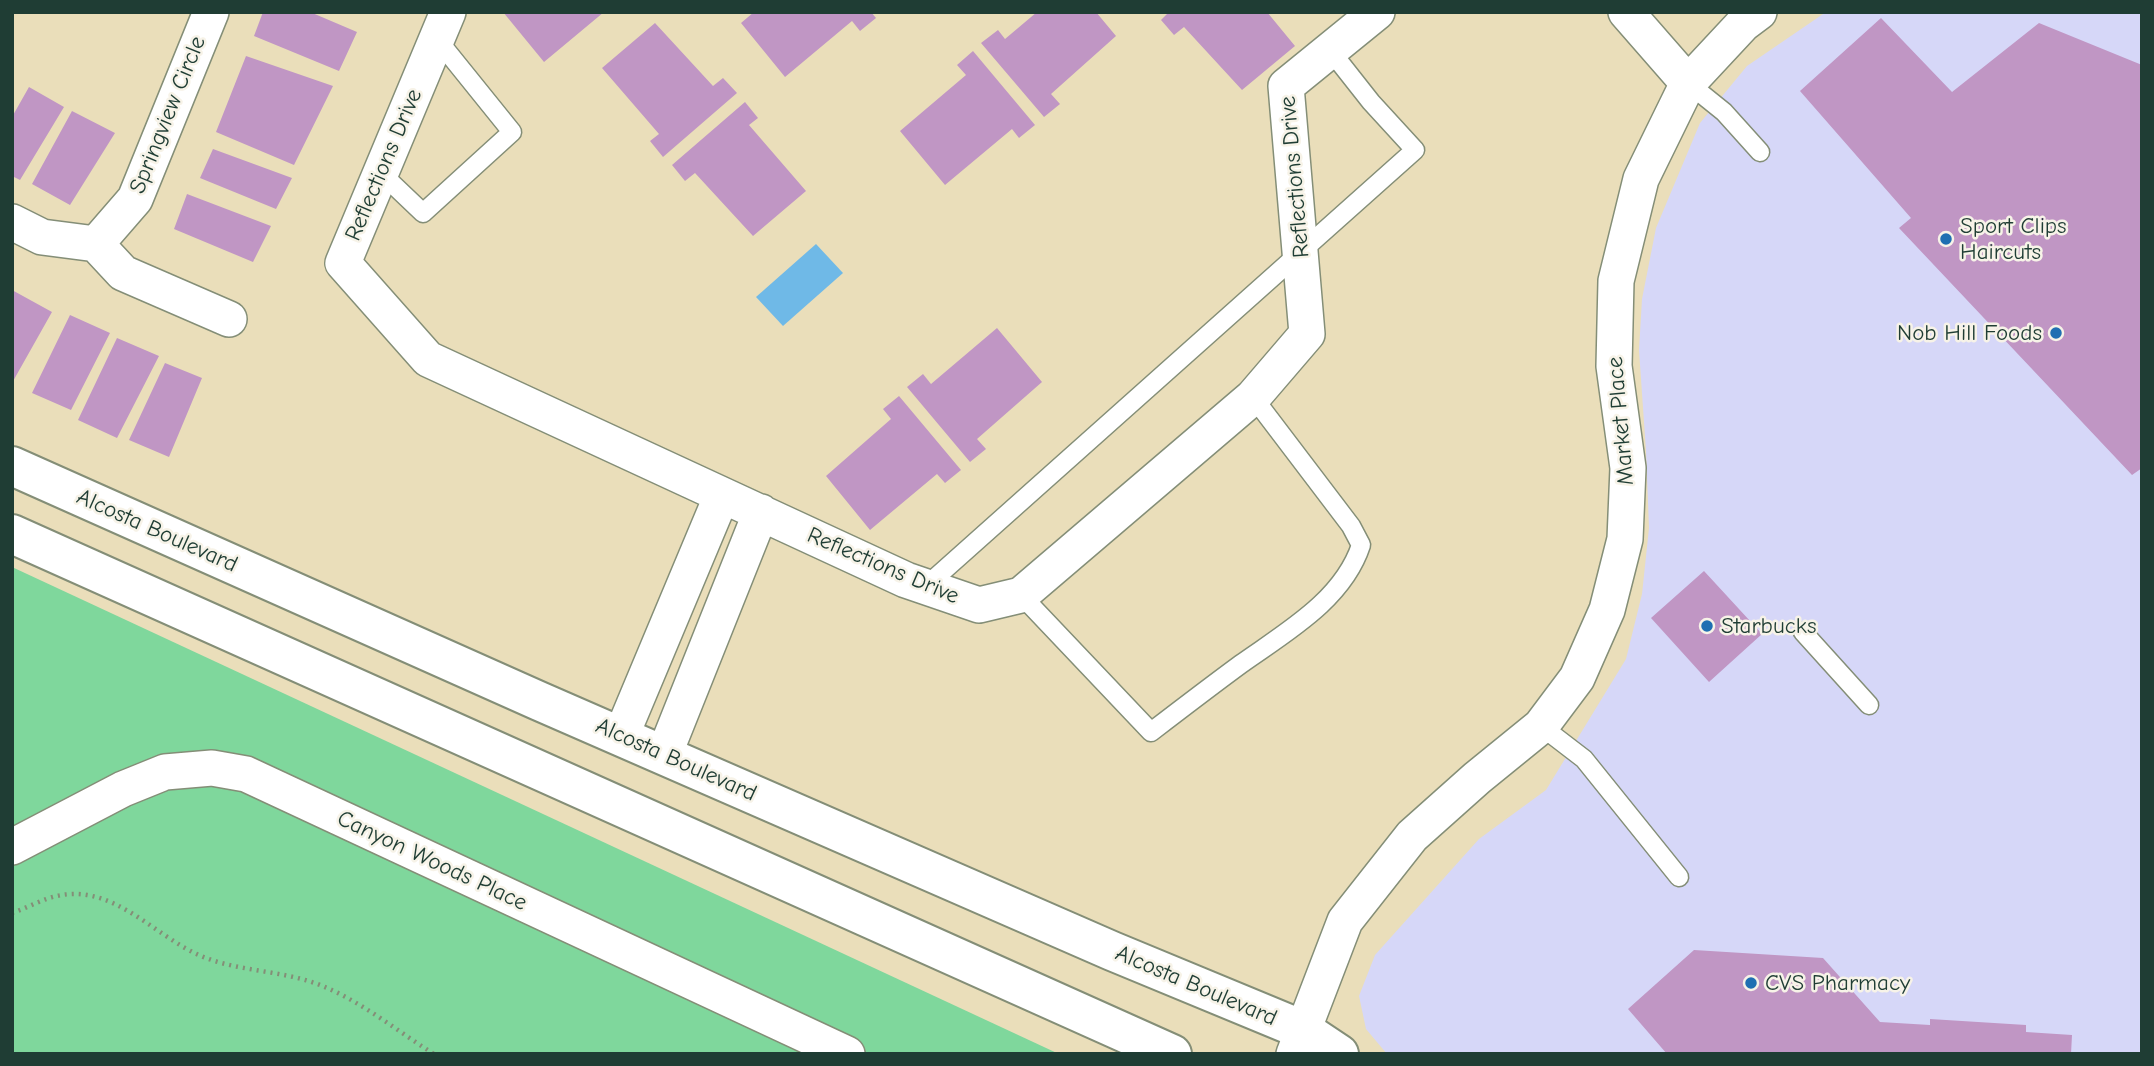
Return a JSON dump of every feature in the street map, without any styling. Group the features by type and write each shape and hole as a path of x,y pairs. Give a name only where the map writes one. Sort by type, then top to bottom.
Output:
{"main road":[{"name":"Alcosta Boulevard","path":"12,466 1112,951 1298,1042 1339,1054"},
{"path":"12,534 1172,1054"}],"street":[{"name":"Springview Circle","path":"96,244 135,200 211,12"},
{"name":"Reflections Drive","path":"443,25 343,263 428,359 925,587 979,605 1021,595 1253,397 1307,334 1286,86 1377,12"},
{"path":"1626,12 1688,83"},
{"name":"Market Place","path":"1298,1042 1345,921 1412,836 1541,726 1577,678 1607,610 1625,539 1628,468 1614,366 1616,281 1641,179 1688,83 1743,24 1759,12"},
{"path":"12,222 41,237 96,244 123,273 229,319"},
{"path":"621,736 722,495"},
{"path":"664,755 761,512"},
{"name":"Canyon Woods Place","path":"12,847 123,789 165,772 212,768 246,774 847,1054"}],"lane":[{"path":"381,173 423,213 512,132 443,25"},
{"path":"925,587 1415,150 1371,102 1330,50"},
{"path":"1688,83 1724,112 1760,152"},
{"path":"1021,595 1151,732 1305,617 1337,589 1355,563 1361,545 1352,526 1253,397"},
{"path":"1803,632 1869,705"},
{"path":"1541,726 1584,759 1679,877"}],"path":[{"path":"12,913 57,896 76,894 102,899 122,906 200,955 220,962 293,976 322,986 356,1003 434,1054"}],"shaded area":[{"path":"1826,12 2142,12 2142,1054 1387,1054 1366,1029 1359,996 1375,955 1479,839 1546,790 1626,659 1642,594 1649,528 1639,350 1642,299 1656,228 1700,123 1747,66"}],"green space":[{"path":"12,567 1059,1054 12,1054"}],"water":[{"path":"816,244 843,273 783,326 756,297"}],"building":[{"path":"263,12 310,12 357,32 339,71 254,36"},
{"path":"503,12 604,12 544,62"},
{"path":"754,12 871,12 876,18 860,31 852,21 785,77 741,23"},
{"path":"1037,12 1096,12 1116,36 1051,94 1060,104 1044,117 981,43 998,30 1005,39"},
{"path":"1169,12 1267,12 1295,46 1242,90 1184,27 1174,35 1161,20"},
{"path":"1881,18 1952,92 2039,23 2142,65 2142,468 2132,475 1899,228 1911,218 1800,91"},
{"path":"655,23 713,86 723,78 737,93 663,157 650,141 659,134 602,68"},
{"path":"973,51 1035,125 1019,138 1012,129 945,185 900,131 966,75 957,65"},
{"path":"246,56 333,86 294,165 216,132"},
{"path":"29,87 64,107 20,180 12,176 12,117"},
{"path":"745,102 758,118 749,125 806,191 753,236 695,173 685,181 672,165"},
{"path":"72,111 115,133 70,205 32,184"},
{"path":"213,149 292,178 276,209 200,178"},
{"path":"187,194 271,226 253,262 174,229"},
{"path":"12,290 52,312 12,383"},
{"path":"70,315 110,333 71,410 32,393"},
{"path":"997,328 1042,382 977,439 986,449 970,462 907,387 923,374 931,384"},
{"path":"117,338 159,356 117,438 78,420"},
{"path":"165,363 202,378 169,457 129,440"},
{"path":"899,396 961,470 945,483 937,474 870,530 826,476 891,419 883,409"},
{"name":"Starbucks","path":"1704,571 1762,634 1709,682 1651,618"},
{"name":"CVS Pharmacy","path":"1694,950 1823,958 1880,1022 1930,1025 1930,1019 2026,1025 2026,1032 2072,1035 2071,1054 1667,1054 1628,1009"}],"place":[{"name":"Sport Clips Haircuts","path":"1946,239"},
{"name":"Nob Hill Foods","path":"2056,333"},
{"name":"Starbucks","path":"1707,626"},
{"name":"CVS Pharmacy","path":"1751,983"}]}
